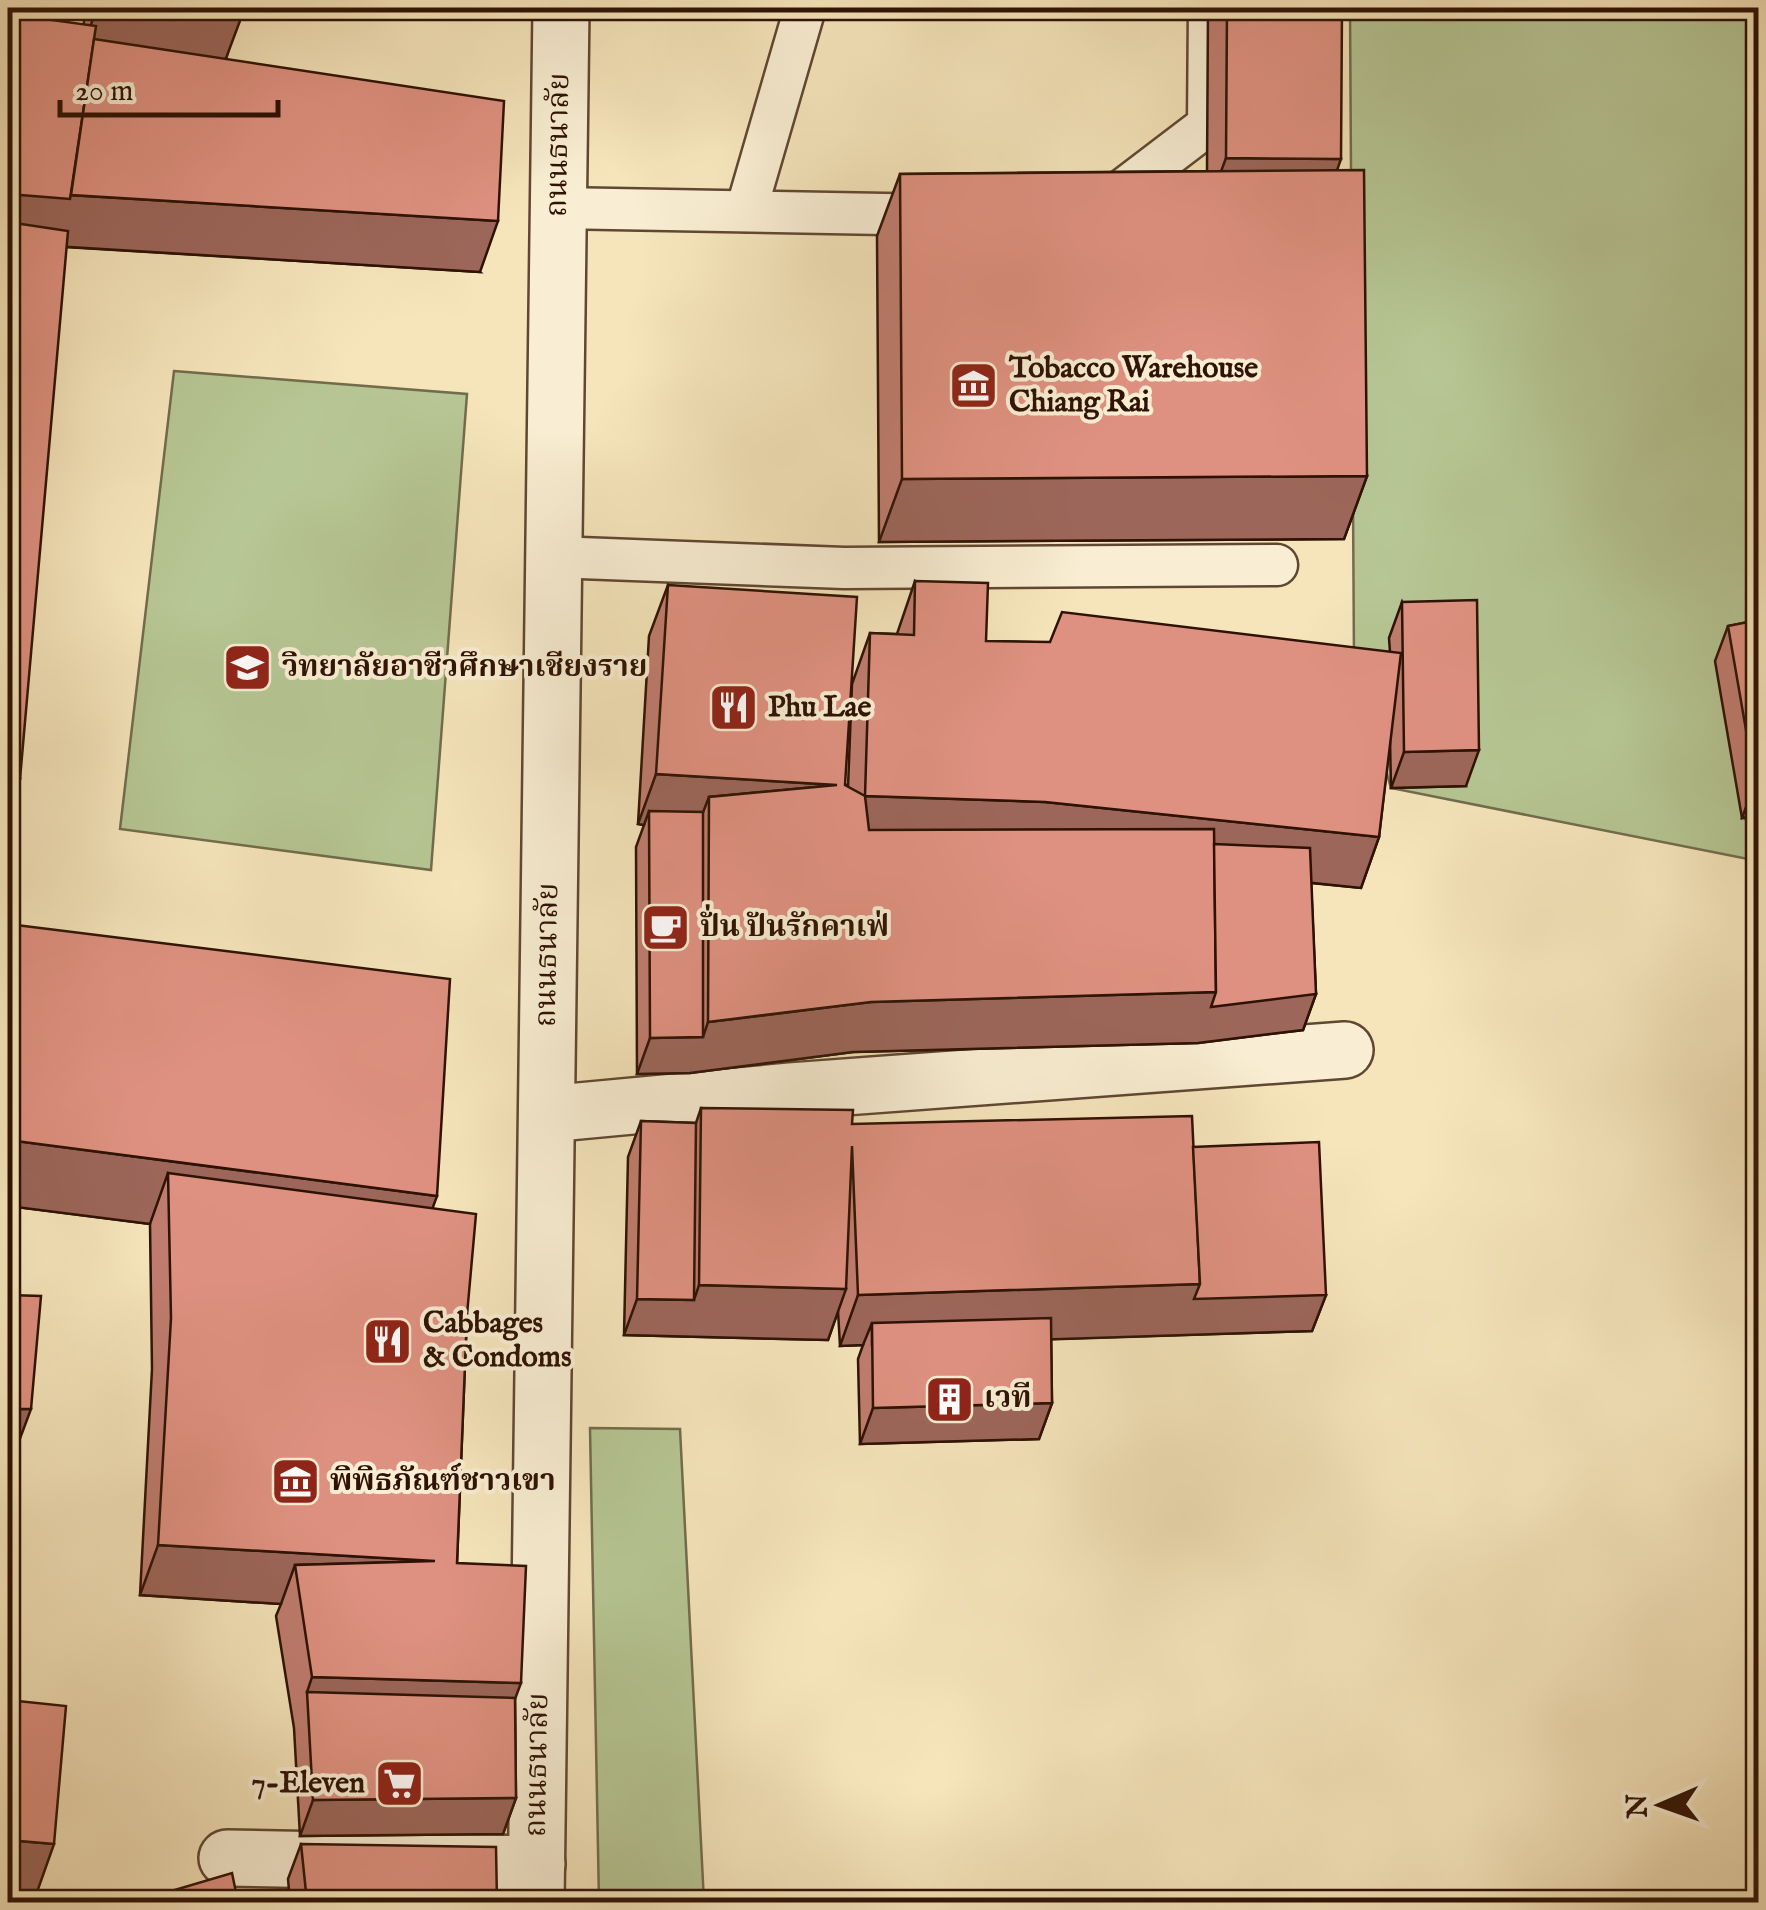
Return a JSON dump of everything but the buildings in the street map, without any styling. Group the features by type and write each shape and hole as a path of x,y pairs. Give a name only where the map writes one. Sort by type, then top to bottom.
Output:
{"street":[{"name":"ถนนธนาลัย","path":"536,1883 561,8"},
{"path":"546,1114 791,1091 1345,1050"},
{"path":"227,1858 536,1883"}],"lane":[{"path":"746,212 805,8"},
{"path":"1068,218 1087,218 1208,125 1208,8"},
{"path":"558,208 974,216"},
{"path":"554,558 844,568 1277,565"}],"green space":[{"path":"1350,8 1758,8 1758,654 1742,817 1758,829 1758,861 1391,788 1354,662"},
{"path":"174,371 467,394 431,870 120,829"},
{"path":"590,1428 680,1429 704,1902 599,1902"}],"place":[{"name":"Tobacco Warehouse Chiang Rai","path":"974,386"},
{"name":"วิทยาลัยอาชีวศึกษาเชียงราย","path":"247,668"},
{"name":"Phu Lae","path":"733,708"},
{"name":"ปั่น ปันรักคาเฟ่","path":"665,928"},
{"name":"Cabbages & Condoms","path":"388,1341"},
{"name":"เวที","path":"949,1399"},
{"name":"พิพิธภัณฑ์ชาวเขา","path":"295,1482"},
{"name":"7-Eleven","path":"400,1784"}]}
